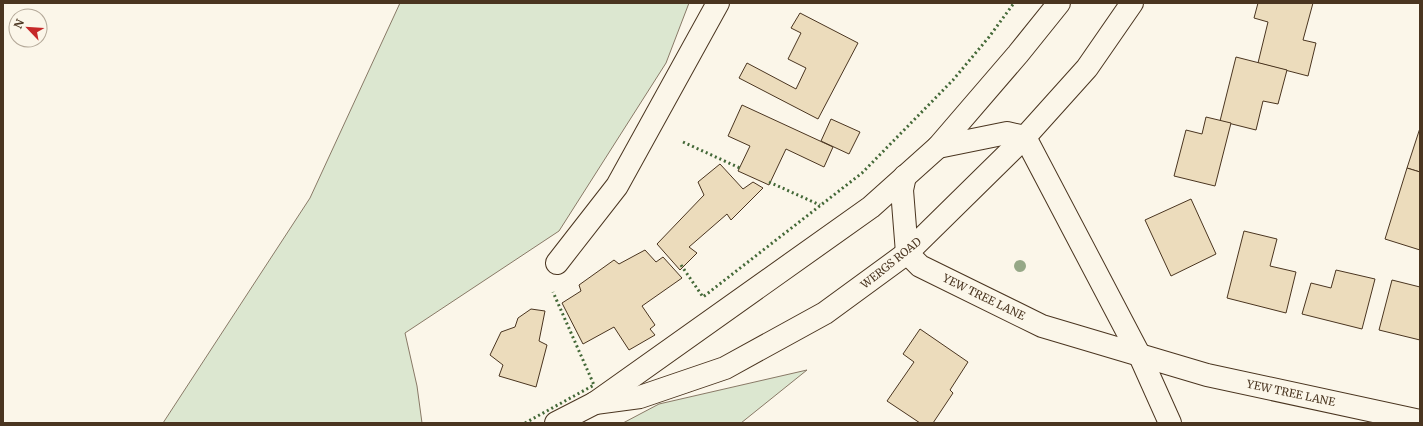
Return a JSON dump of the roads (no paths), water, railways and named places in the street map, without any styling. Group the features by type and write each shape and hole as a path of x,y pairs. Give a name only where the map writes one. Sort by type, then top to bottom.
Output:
{"main road":[{"path":"557,263 617,186 718,3"},
{"path":"1018,54 1046,3"},
{"name":"WERGS ROAD","path":"556,423 595,403 871,207 938,148 1059,3"},
{"name":"WERGS ROAD","path":"595,403 640,397 726,368 825,313 907,253 1025,137 1087,68 1132,3"},
{"path":"938,148 1007,133 1025,137 1140,356 1170,423"},
{"path":"905,176 902,190 907,253"},
{"name":"YEW TREE LANE","path":"907,253 920,266 1042,326 1207,375 1420,421"}]}
